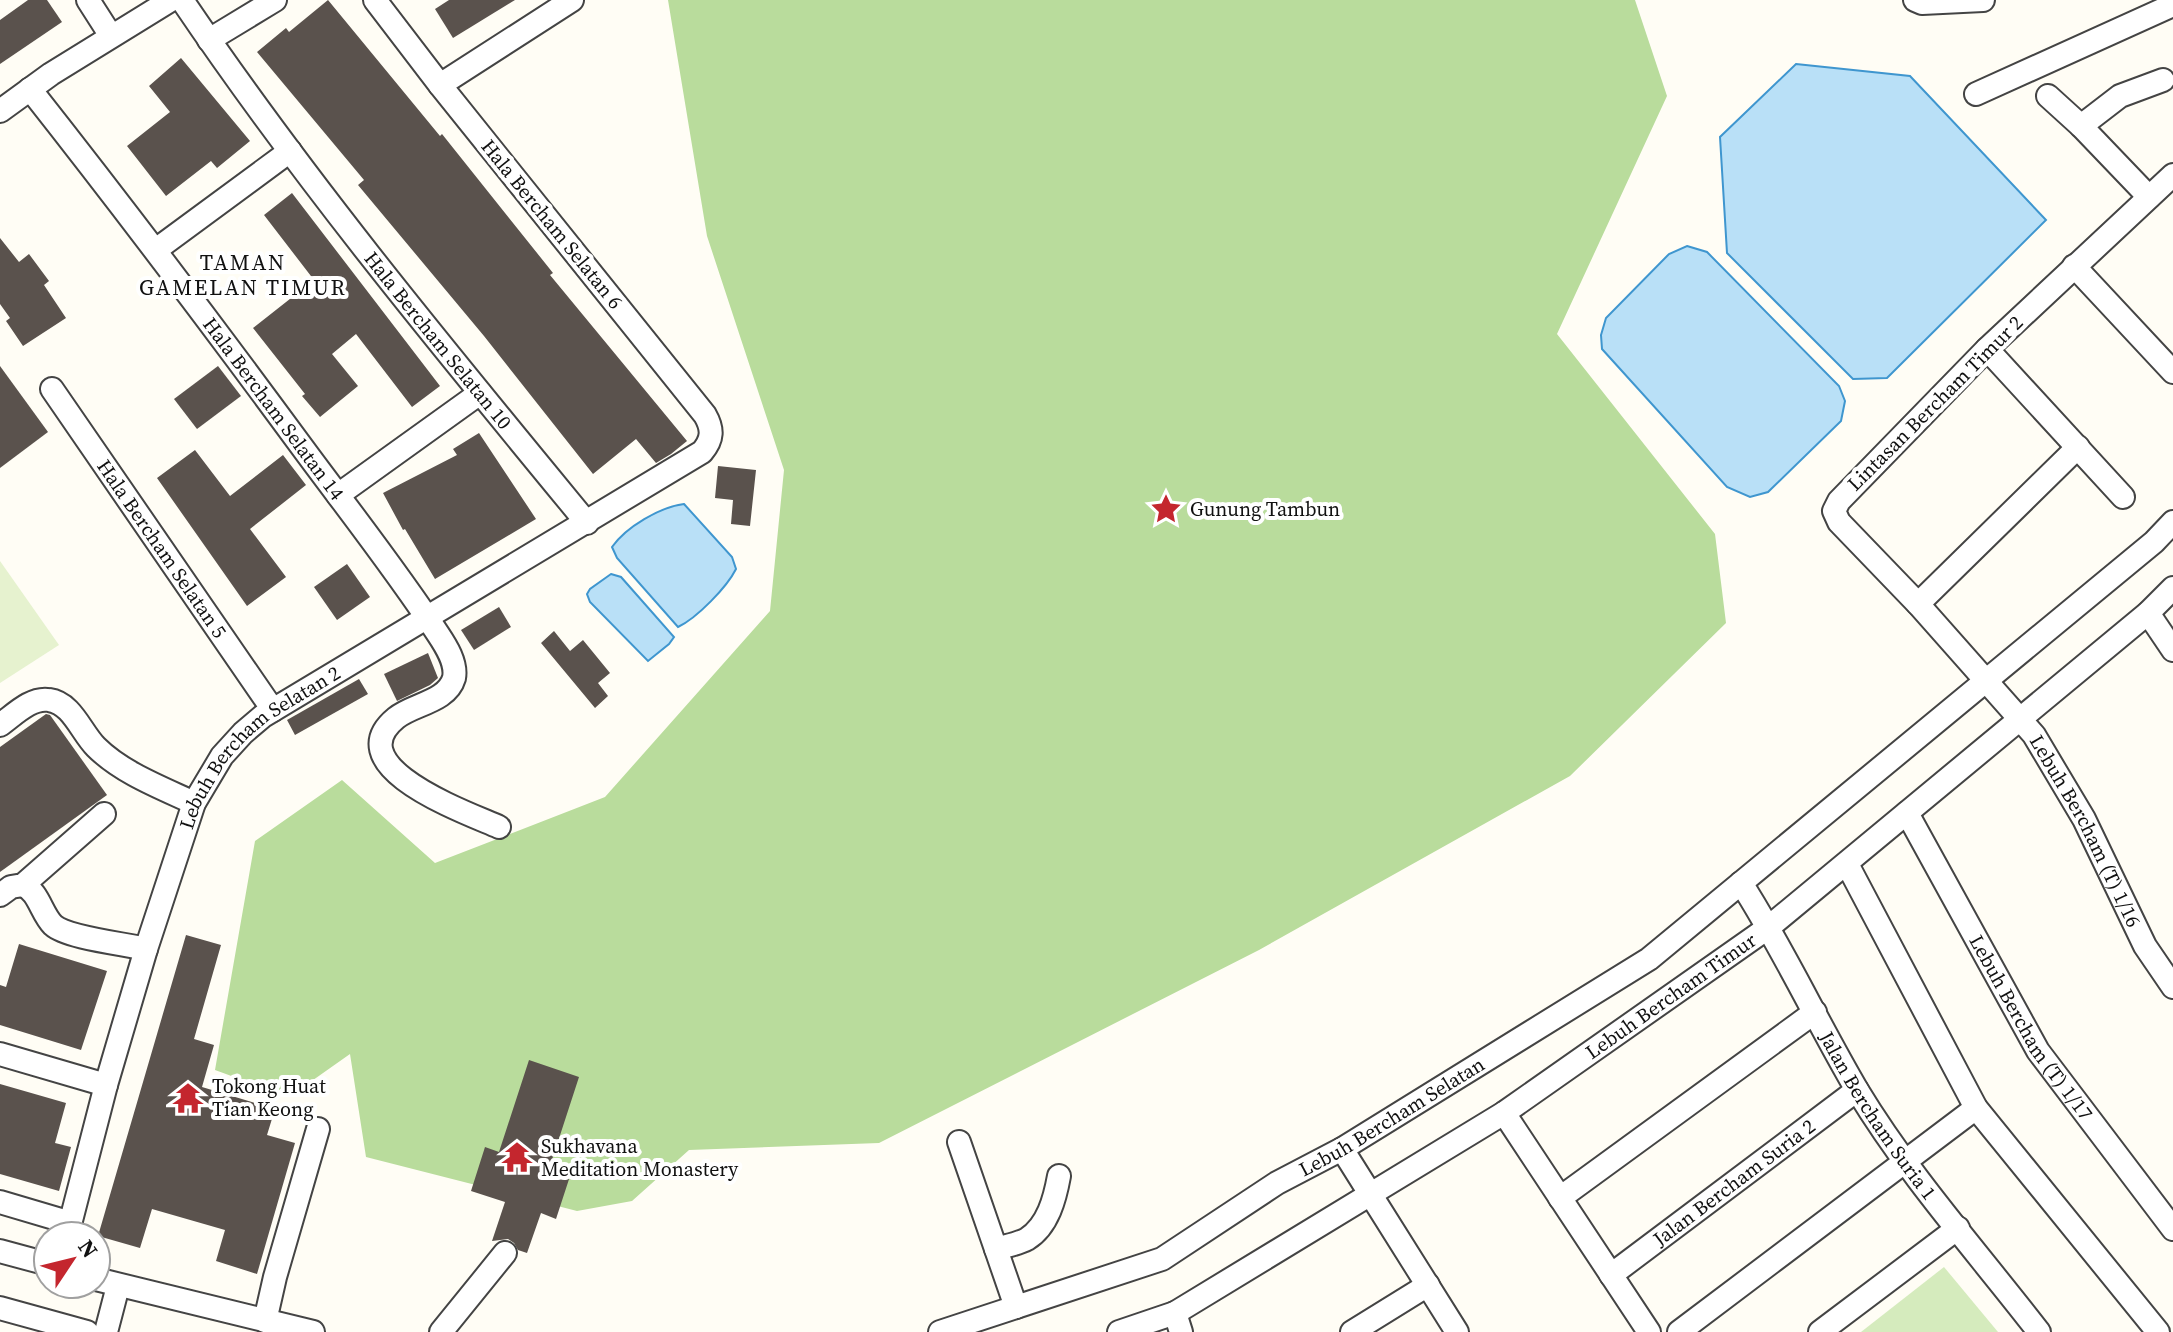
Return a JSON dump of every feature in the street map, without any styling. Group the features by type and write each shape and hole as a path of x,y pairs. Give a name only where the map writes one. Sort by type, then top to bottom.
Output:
{"street":[{"path":"88,0 111,36"},
{"path":"0,111 111,36 171,0"},
{"name":"Hala Bercham Selatan 10","path":"182,0 290,151 480,393 587,523"},
{"path":"209,40 275,0"},
{"name":"Hala Bercham Selatan 6","path":"375,0 705,415 711,425 711,435 702,452"},
{"path":"440,85 572,0"},
{"path":"1915,0 1922,3 1983,0"},
{"path":"1976,94 2173,5"},
{"path":"2081,126 2120,96 2163,80"},
{"name":"Hala Bercham Selatan 14","path":"30,89 157,249 438,634 455,666 453,681 446,691 396,718 384,733 381,752 388,768 425,794 499,827"},
{"path":"2048,96 2081,126 2165,187"},
{"path":"157,249 290,151"},
{"name":"Lintasan Bercham Timur 2","path":"1987,681 1839,522 1835,517 1835,505 1987,349 2074,266 2165,187"},
{"path":"2074,266 2173,372"},
{"path":"1987,349 2123,497"},
{"name":"Hala Bercham Selatan 5","path":"52,389 273,710"},
{"path":"338,495 480,393"},
{"path":"1918,604 2078,447"},
{"name":"Lebuh Bercham Selatan 2","path":"71,1220 106,1085 146,949 194,803 222,756 243,733 273,710 702,452"},
{"path":"1987,681 2154,542 2173,522"},
{"name":"Lebuh Bercham Timur","path":"1119,1332 1178,1322 1372,1194 1504,1113 1769,927 2148,613 2173,588"},
{"path":"2148,613 2173,650"},
{"name":"Lebuh Bercham (T) 1/16","path":"1987,681 2034,735 2061,778 2145,946 2173,987"},
{"name":"Lebuh Bercham Selatan","path":"940,1332 1162,1259 1277,1183 1342,1149 1649,959 1987,681"},
{"path":"0,725 33,701 52,700 72,714 90,740 114,762 194,803"},
{"name":"Lebuh Bercham (T) 1/17","path":"1907,813 2038,1051 2173,1229"},
{"path":"0,895 11,887 23,885 104,814"},
{"path":"1847,864 1976,1108 2158,1332"},
{"name":"Jalan Bercham Suria 1","path":"1741,883 1769,927 1857,1090 1905,1161 2039,1332"},
{"path":"23,885 32,892 48,919 63,932 146,949"},
{"path":"1560,1198 1815,1012"},
{"path":"0,1054 106,1085"},
{"name":"Jalan Bercham Suria 2","path":"1611,1275 1857,1090"},
{"path":"1679,1332 1976,1108"},
{"path":"1504,1113 1649,1332"},
{"path":"265,1321 318,1129"},
{"path":"959,1142 1016,1307"},
{"path":"1342,1149 1457,1332"},
{"path":"996,1249 1027,1239 1037,1230 1050,1207 1059,1176"},
{"path":"0,1202 46,1220"},
{"path":"1820,1332 1958,1228"},
{"path":"0,1251 32,1260"},
{"path":"441,1332 505,1253"},
{"path":"112,1284 313,1332"},
{"path":"1352,1332 1428,1285"},
{"path":"106,1332 118,1286"},
{"path":"0,1308 87,1332"}],"green space":[{"name":"Gunung Tambun","path":"668,0 1635,0 1667,96 1557,334 1715,534 1726,623 1570,776 1259,950 879,1143 689,1150 632,1201 577,1211 366,1157 350,1054 289,1097 215,1070 255,841 342,780 435,863 605,797 770,611 784,470 707,236"},
{"path":"0,561 59,645 0,683"},
{"path":"1944,1267 1998,1332 1861,1332"}],"water":[{"path":"1796,64 1910,76 2046,220 1887,378 1853,379 1727,253 1720,137"},
{"path":"1687,246 1707,252 1839,386 1845,401 1841,421 1768,492 1750,497 1727,487 1602,349 1601,335 1606,318 1669,254"},
{"path":"684,504 732,557 736,569 711,601 678,627 617,558 612,547 644,519"},
{"path":"611,574 621,577 674,637 648,661 590,602 587,594 590,589"}],"building":[{"path":"28,0 47,0 62,22 0,64 0,20"},
{"path":"328,0 440,136 442,134 553,273 550,275 687,441 671,454 656,463 636,439 593,474 484,336 358,185 364,180 257,52 286,28 289,32"},
{"path":"449,0 515,0 453,38 435,9"},
{"path":"181,58 250,141 217,168 211,161 166,196 127,146 170,112 149,86"},
{"path":"292,193 440,386 412,407 356,334 332,354 358,386 320,417 253,328 314,280 264,215"},
{"path":"0,238 19,262 29,254 49,281 44,285 66,318 23,346 6,321 10,318 0,304"},
{"path":"0,366 48,432 0,468"},
{"path":"218,366 241,396 197,429 174,399"},
{"path":"479,433 536,519 435,579 383,493 457,455 453,449"},
{"path":"195,450 230,496 283,455 306,485 250,529 286,577 247,606 157,478"},
{"path":"718,466 756,470 750,526 731,524 733,500 715,498"},
{"path":"347,564 370,597 337,620 314,587"},
{"path":"499,607 511,627 474,650 461,630"},
{"path":"554,631 570,651 583,640 610,673 598,683 608,696 595,708 541,643"},
{"path":"428,653 438,678 397,701 384,674"},
{"path":"359,679 368,694 295,735 287,720"},
{"path":"46,714 50,715 107,795 0,872 0,747"},
{"name":"Tokong Huat Tian Keong","path":"186,935 221,945 194,1039 214,1045 202,1087 275,1109 267,1135 295,1143 257,1274 216,1261 225,1230 152,1209 140,1248 112,1240 112,1220 103,1220"},
{"path":"19,944 107,971 81,1050 0,1025 0,985 6,987"},
{"name":"Sukhavana Meditation Monastery","path":"529,1060 579,1077 551,1163 572,1170 556,1219 541,1213 527,1253 518,1250 508,1239 492,1241 505,1202 471,1191 485,1147 499,1152"},
{"path":"0,1084 66,1103 55,1143 71,1147 59,1191 0,1174"}],"place":[{"name":"Gunung Tambun","path":"1166,509"},
{"name":"Tokong Huat Tian Keong","path":"188,1098"},
{"name":"Sukhavana Meditation Monastery","path":"517,1157"}],"district":[{"name":"TAMAN GAMELAN TIMUR","path":"243,274"}]}
